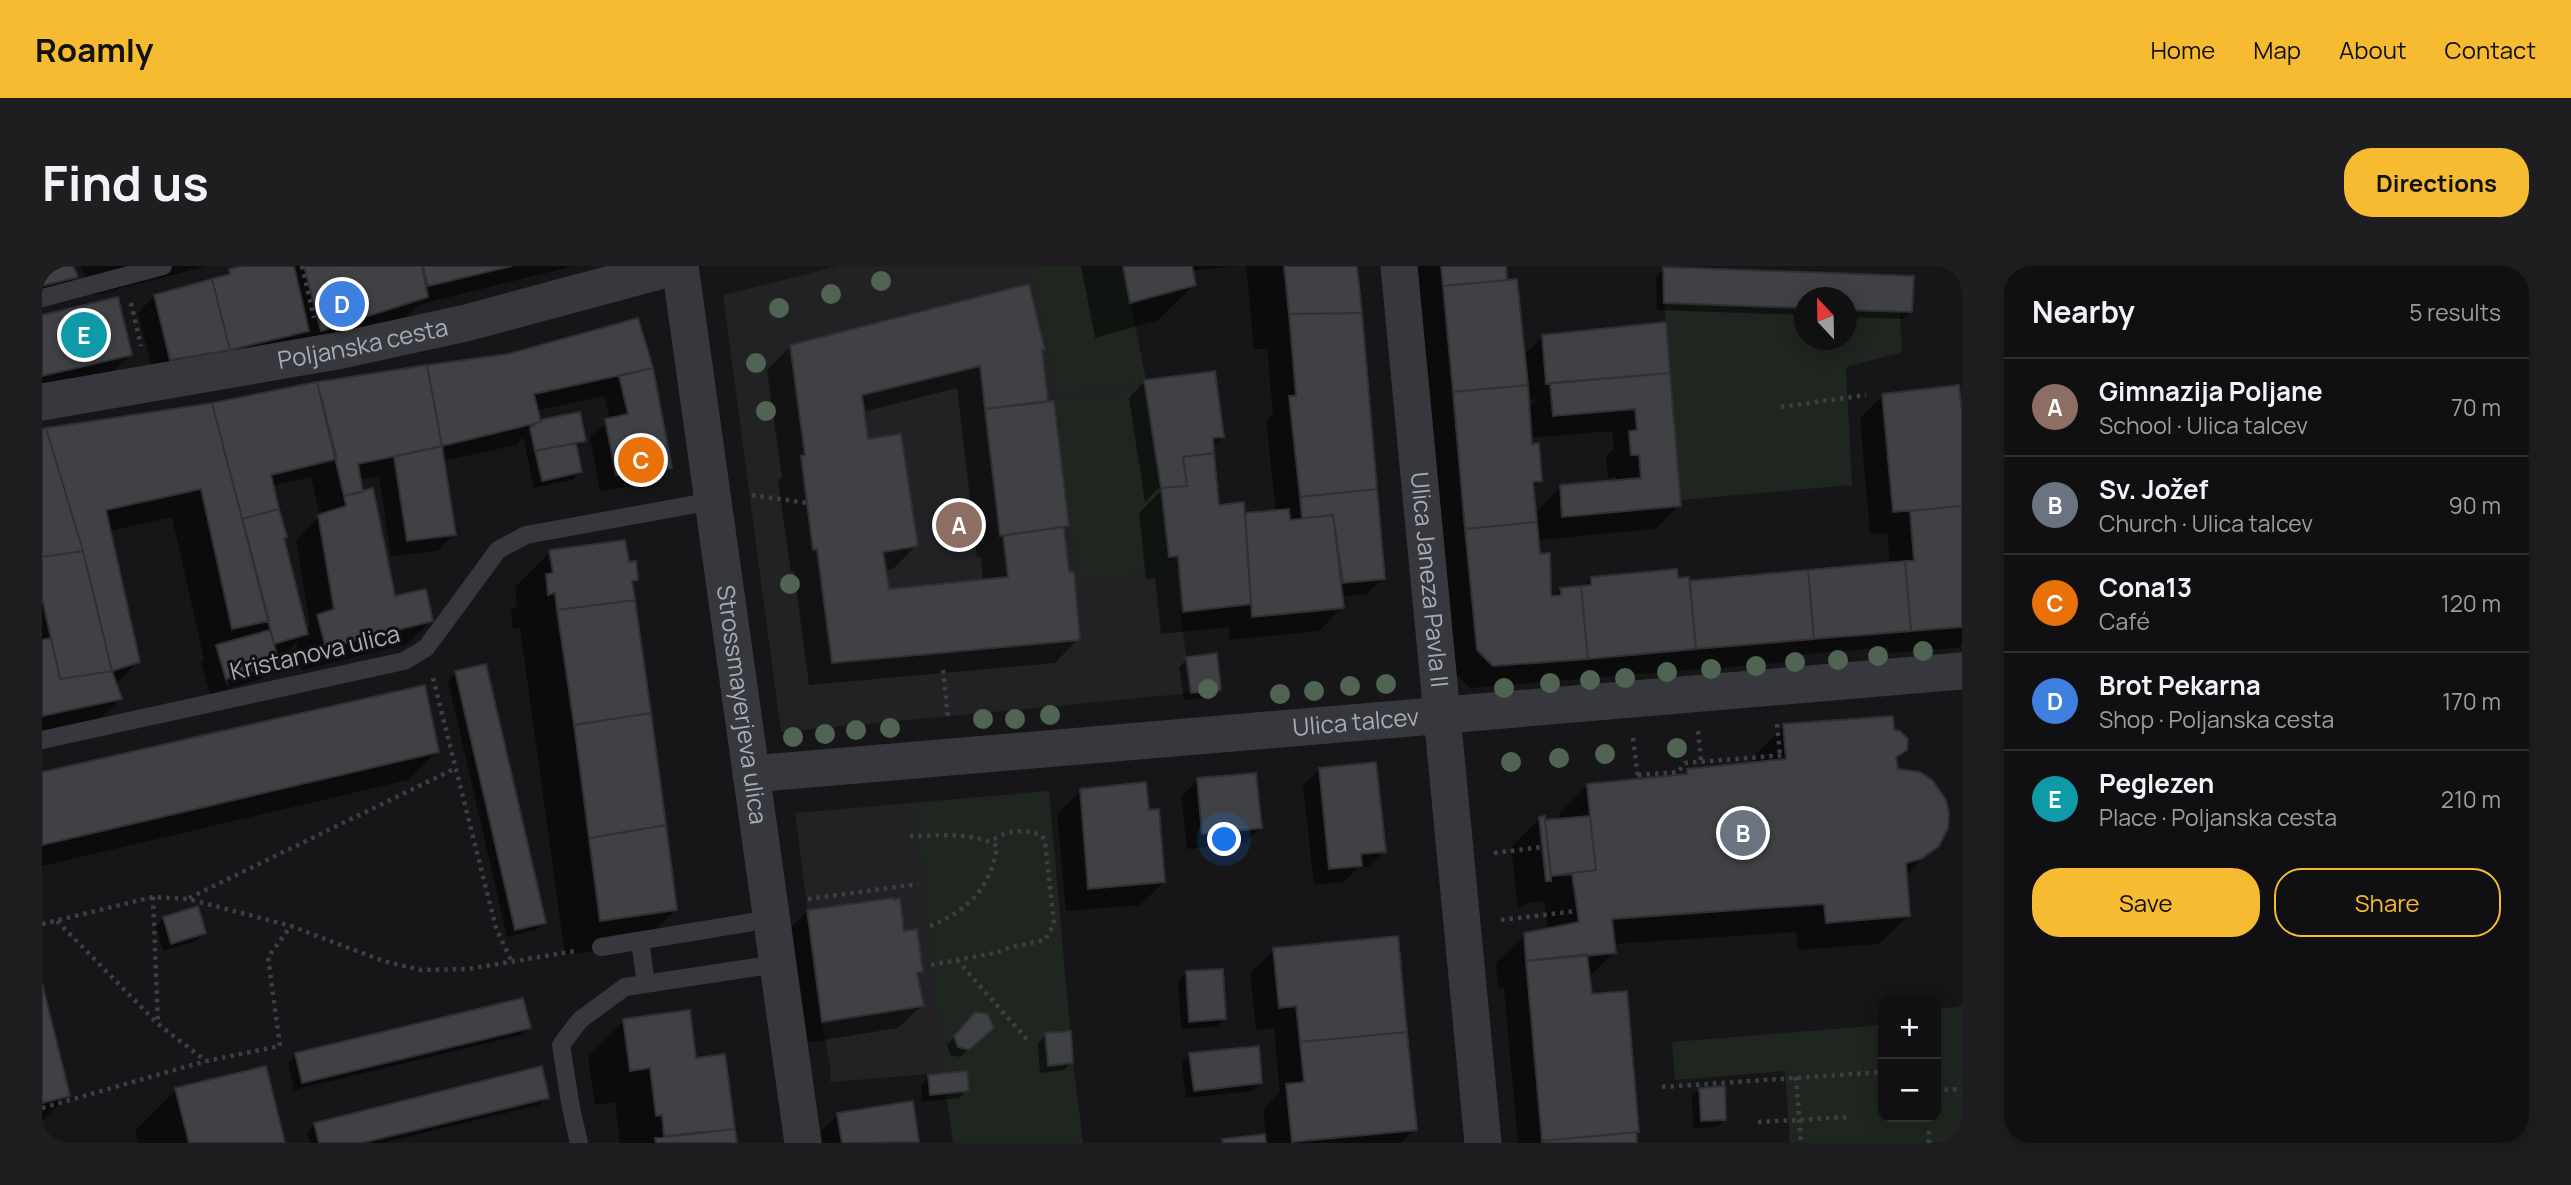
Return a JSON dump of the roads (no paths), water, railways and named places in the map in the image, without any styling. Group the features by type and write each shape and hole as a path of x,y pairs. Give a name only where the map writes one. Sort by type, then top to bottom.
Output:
{"street":[{"name":"Poljanska cesta","path":"42,402 332,351 454,325 679,266"},
{"name":"Strossmayerjeva ulica","path":"679,266 803,1143"},
{"name":"Ulica Janeza Pavla II","path":"1399,266 1483,1143"},
{"name":"Ulica talcev","path":"751,774 1962,671"}],"lane":[{"path":"42,298 163,266"},
{"name":"Kristanova ulica","path":"42,740 404,661 426,648 498,550 526,536 713,501"},
{"path":"601,947 770,912"},
{"path":"640,941 646,984"},
{"path":"579,1143 561,1045 580,1020 625,987 777,964"}],"place":[{"name":"Brot Pekarna","path":"342,304"},
{"name":"Peglezen","path":"84,335"},
{"name":"Cona13","path":"641,460"},
{"name":"Gimnazija Poljane","path":"959,525"},
{"name":"Sv. Jožef","path":"1743,833"}]}
